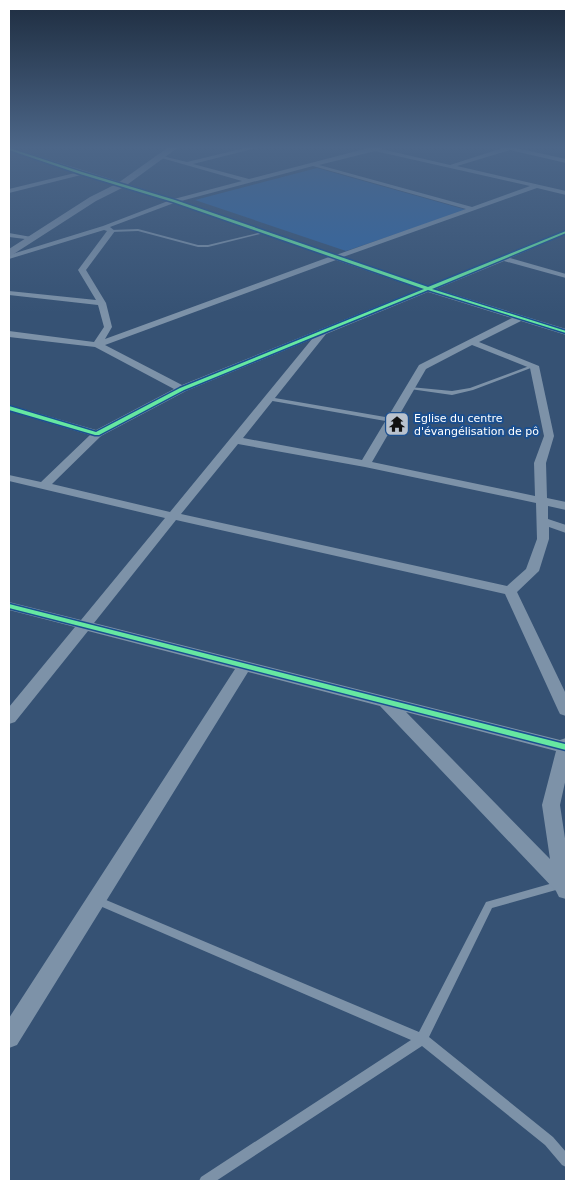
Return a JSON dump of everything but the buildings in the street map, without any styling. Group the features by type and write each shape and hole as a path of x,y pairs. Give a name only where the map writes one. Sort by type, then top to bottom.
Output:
{"main road":[{"path":"9,256 89,202"}],"street":[{"path":"9,256 108,229 173,202"},
{"path":"176,202 428,289 566,332"},
{"path":"446,202 473,209"},
{"path":"97,345 494,202"},
{"path":"97,345 108,327 102,303 82,270 108,229"},
{"path":"44,486 97,434 182,389 566,232"},
{"path":"9,234 33,238"},
{"path":"503,258 566,276"},
{"path":"9,292 102,303"},
{"path":"365,464 422,367 518,318"},
{"path":"9,718 323,331"},
{"path":"9,334 97,345 182,389"},
{"path":"471,342 534,366 549,436 540,463 543,539 532,571 510,591"},
{"path":"9,408 97,434"},
{"path":"236,440 365,464 566,506"},
{"path":"9,478 510,591"},
{"path":"543,522 566,529"},
{"path":"510,591 566,710"},
{"path":"9,606 566,746 551,805 565,888"},
{"path":"9,1037 245,666"},
{"path":"384,701 565,888"}],"lane":[{"path":"108,229 138,230 198,246 208,246 266,232"},
{"path":"410,388 452,393 471,389 534,366"},
{"path":"269,399 391,420"},
{"path":"205,1181 422,1039 488,905 565,888"},
{"path":"96,900 422,1039 549,1141 566,1161"}],"shaded area":[{"path":"200,202 437,202 467,210 346,251"}],"cycle path":[{"path":"176,202 428,289 566,232"},
{"path":"9,408 97,434 182,389 428,289 566,332"},
{"path":"9,606 565,747"}],"place":[{"name":"Eglise du centre d'évangélisation de pô","path":"397,424"}]}
